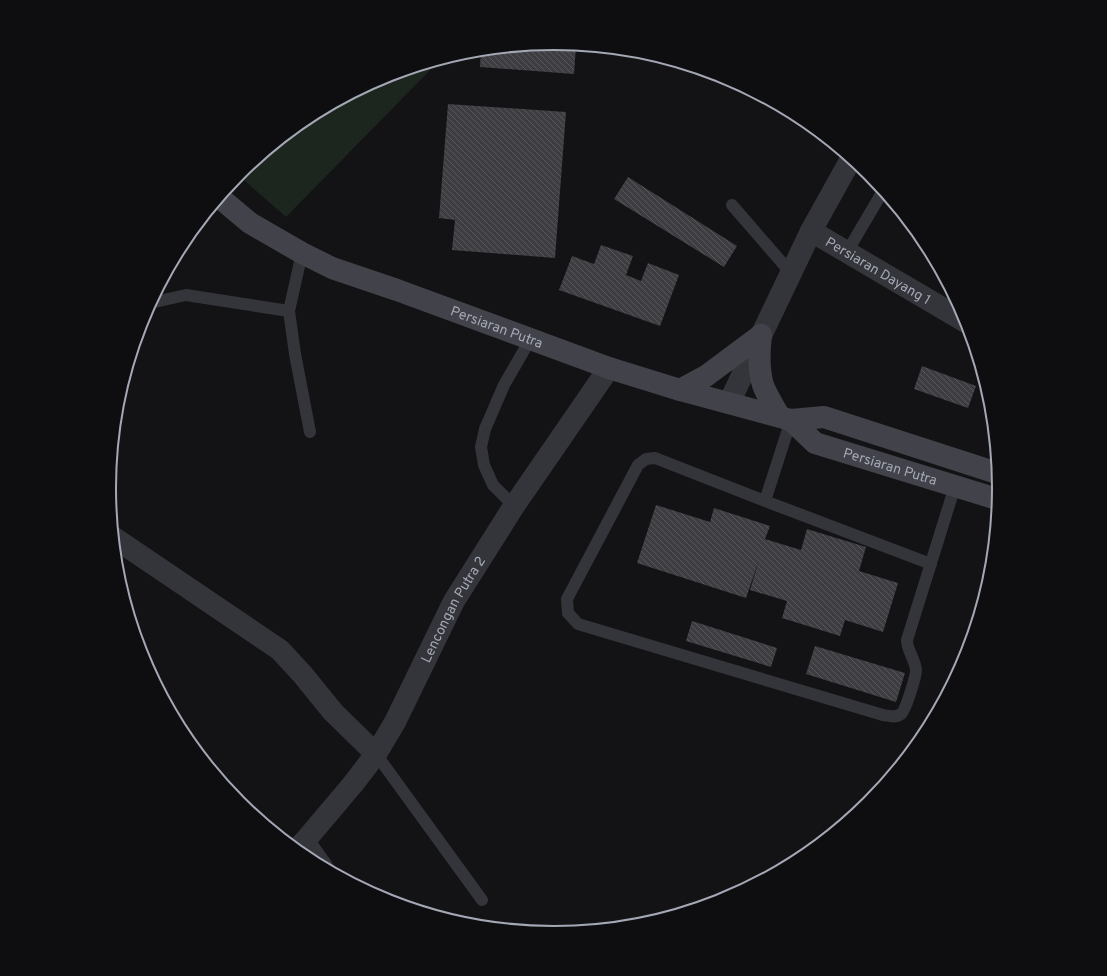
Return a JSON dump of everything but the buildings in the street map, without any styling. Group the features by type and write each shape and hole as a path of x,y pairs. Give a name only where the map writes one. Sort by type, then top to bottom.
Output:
{"main road":[{"name":"Persiaran Putra","path":"223,200 250,223 302,253 332,268 397,290 609,368 680,390 785,418 824,417 991,471"},
{"path":"680,390 706,376 761,335"},
{"path":"761,335 759,353 760,370 764,386 785,418"},
{"name":"Persiaran Putra","path":"785,418 815,443 992,497"}],"street":[{"path":"729,403 811,231 848,164"},
{"name":"Persiaran Dayang 1","path":"811,231 956,316"},
{"name":"Lencongan Putra 2","path":"301,845 353,784 376,754 395,722 454,601 514,506 609,368"},
{"path":"119,541 280,650 303,675 333,712 376,754"}],"lane":[{"path":"847,252 880,196"},
{"path":"732,205 791,273"},
{"path":"302,253 289,311 310,432"},
{"path":"158,301 186,295 289,311"},
{"path":"514,506 493,485 484,465 481,447 485,429 504,385 530,340"},
{"path":"765,501 785,418"},
{"path":"931,564 655,458 646,459 638,465 567,600 568,614 578,624 893,717 900,714 905,708 916,671 907,648 907,640 931,564 955,486"},
{"path":"376,754 482,900"}],"shaded area":[{"path":"433,67 286,217 243,179 287,141 310,124 335,109 386,83"}]}
